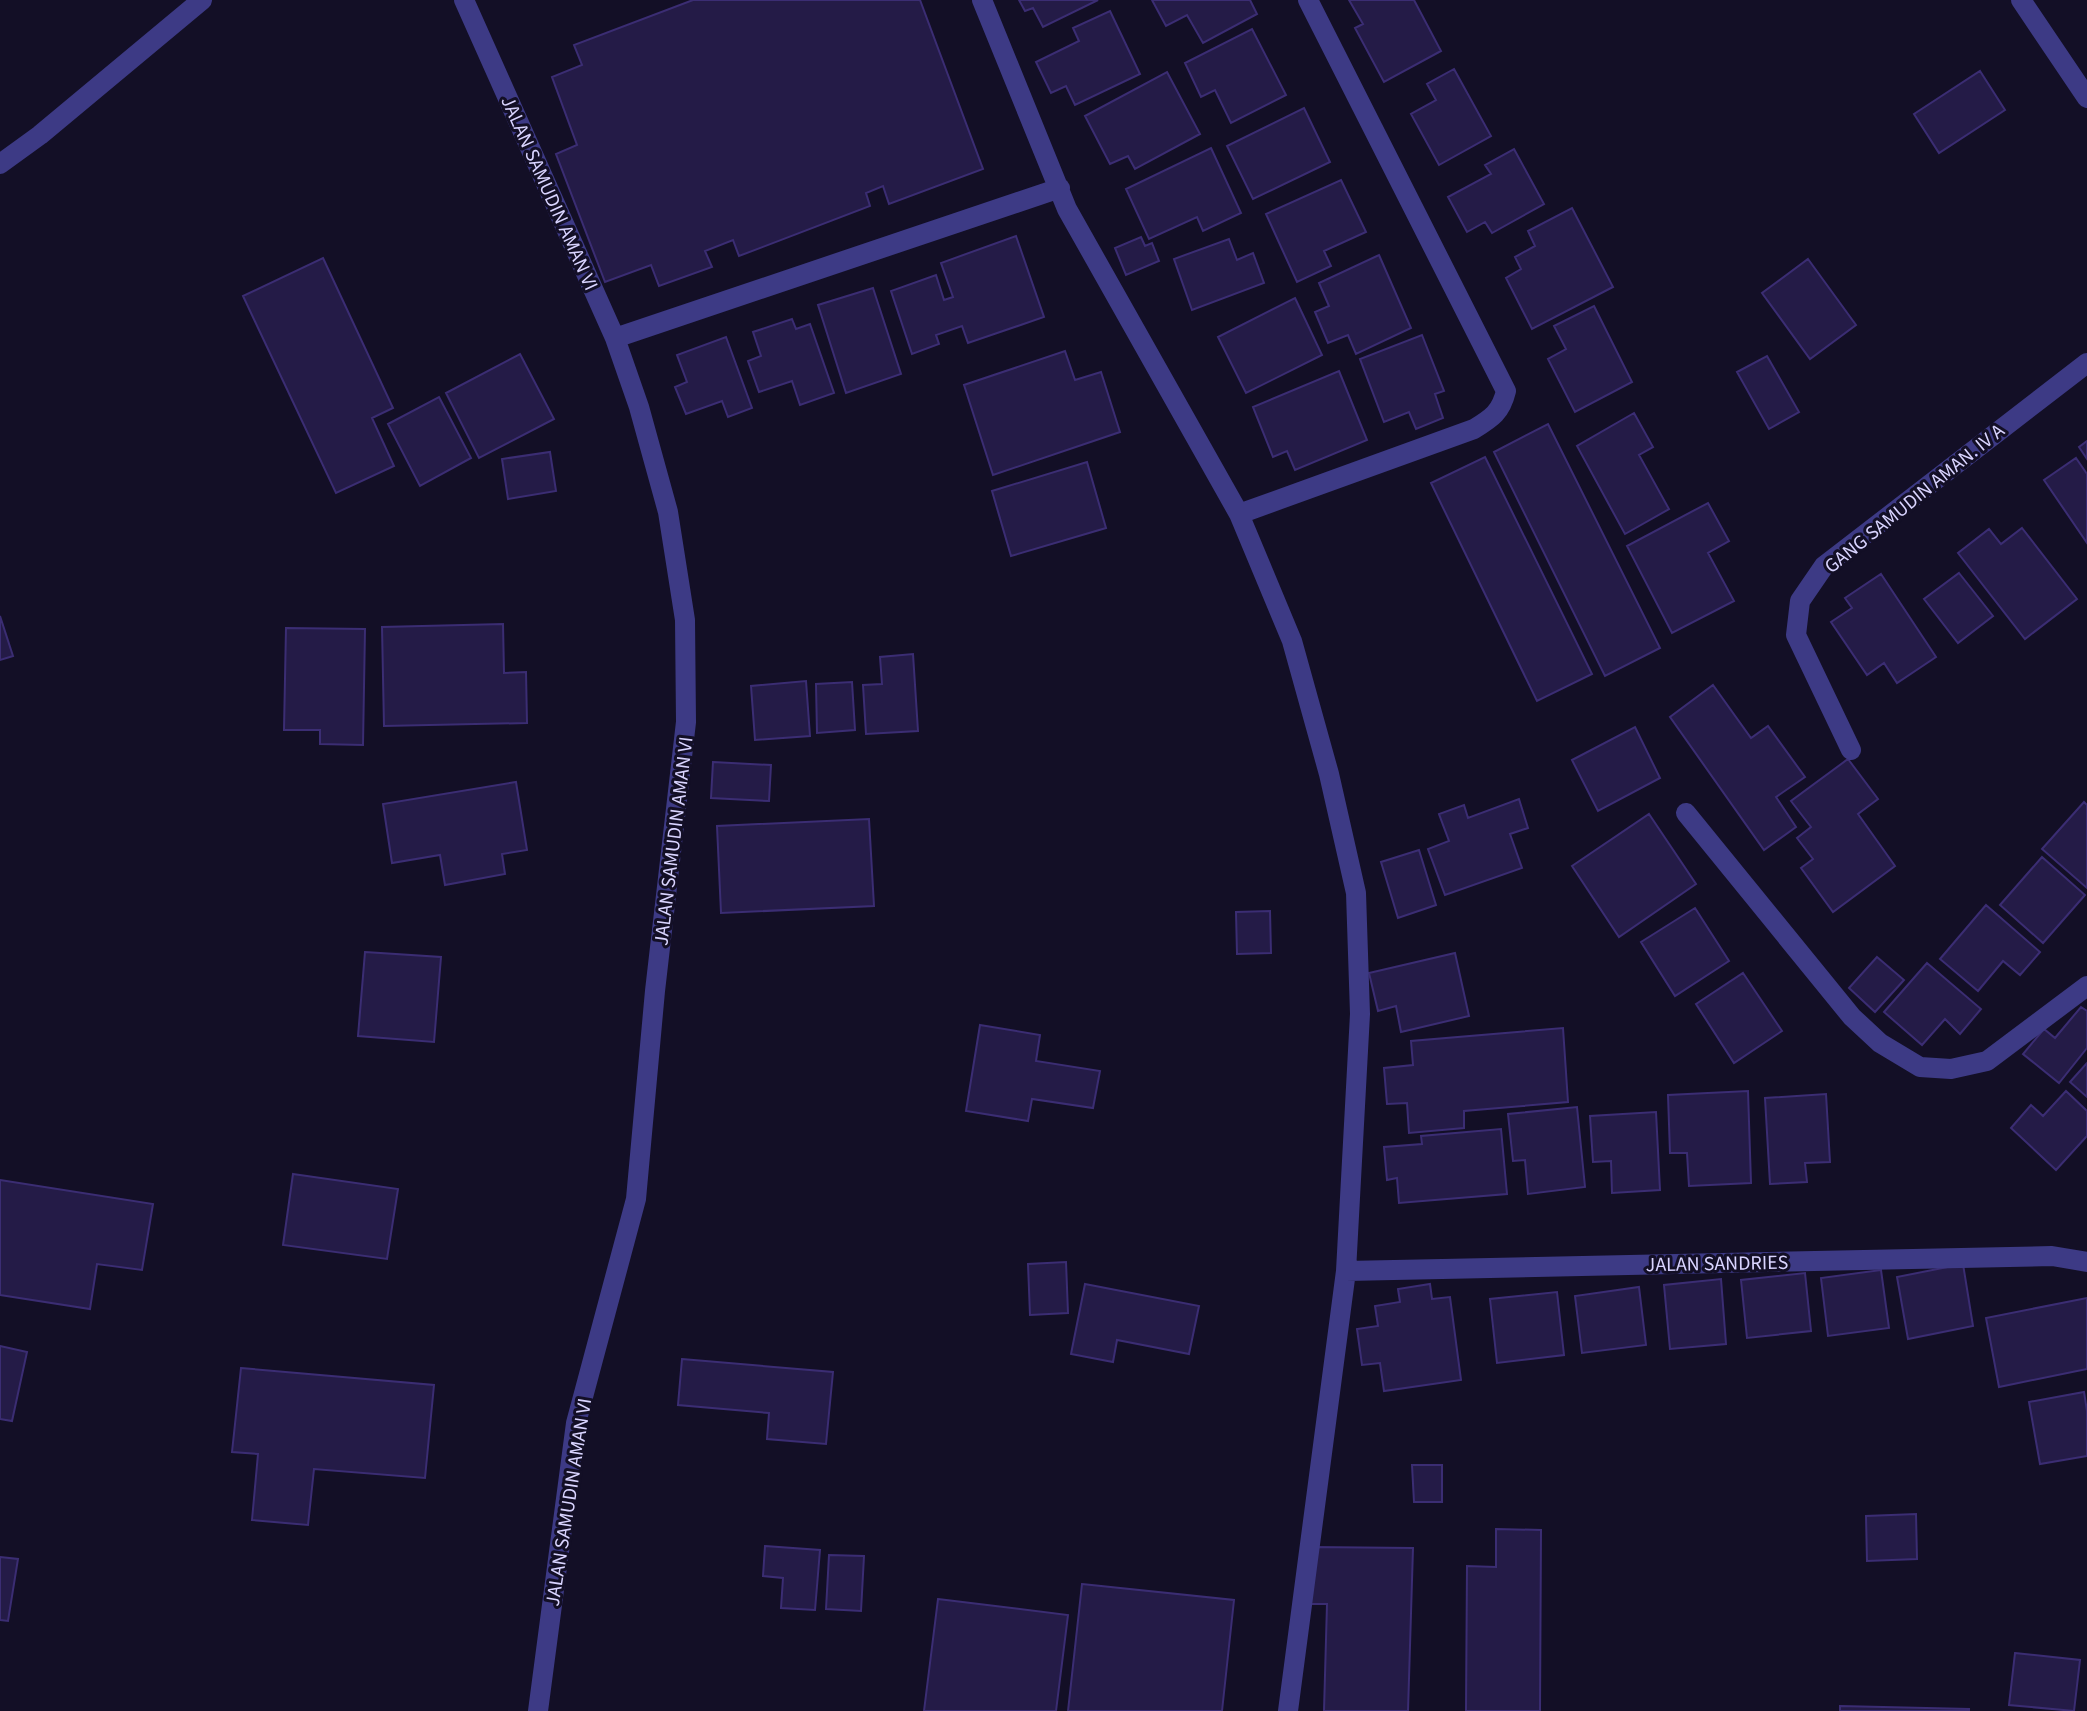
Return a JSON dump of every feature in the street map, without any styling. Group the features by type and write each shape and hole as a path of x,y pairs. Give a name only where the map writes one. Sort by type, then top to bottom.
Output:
{"street":[{"path":"0,164 40,135 202,0"},
{"name":"JALAN SAMUDIN AMAN VI","path":"464,0 615,338 639,407 668,512 685,620 686,722 655,991 636,1199 576,1423 538,1711"},
{"path":"982,0 1067,209 1239,514 1292,641 1329,774 1356,893 1360,1014 1346,1271 1288,1711"},
{"path":"1239,514 1474,429 1492,419 1502,408 1506,391 1308,0"},
{"path":"2021,0 2087,98"},
{"path":"615,338 1060,188"},
{"name":"GANG SAMUDIN AMAN. IV A","path":"1851,750 1796,635 1800,601 1824,566 2087,363"},
{"path":"1686,813 1852,1017 1880,1043 1920,1067 1951,1069 1987,1061 2087,986"},
{"name":"JALAN SANDRIES","path":"1346,1271 2052,1256 2087,1262"}],"building":[{"path":"693,0 920,0 983,169 889,204 883,186 866,193 870,206 739,256 733,240 705,251 712,267 659,286 651,265 605,282 556,154 577,145 552,77 582,65 574,45"},
{"path":"1019,0 1098,0 1043,27 1033,8 1025,11"},
{"path":"1152,0 1250,0 1257,14 1203,43 1187,15 1166,26"},
{"path":"1349,0 1414,0 1441,51 1384,82 1355,28 1363,24"},
{"path":"1110,11 1140,74 1075,105 1066,86 1051,93 1036,62 1079,41 1073,28"},
{"path":"1252,29 1286,95 1231,123 1215,90 1201,97 1185,63"},
{"path":"1454,69 1491,136 1439,165 1411,114 1436,100 1427,84"},
{"path":"1980,71 2005,110 1939,153 1914,114"},
{"path":"1167,72 1200,134 1135,169 1128,156 1110,164 1085,116"},
{"path":"1304,108 1330,162 1253,199 1227,146"},
{"path":"1211,148 1241,213 1203,231 1197,217 1149,239 1126,189"},
{"path":"1514,149 1544,204 1492,233 1485,222 1467,232 1448,197 1491,174 1485,165"},
{"path":"1341,180 1366,232 1324,251 1331,266 1297,282 1266,214"},
{"path":"1572,208 1613,287 1532,329 1506,278 1521,269 1515,257 1535,246 1528,231"},
{"path":"1016,236 1044,317 968,343 962,326 936,335 939,344 912,354 891,291 936,275 944,300 953,297 941,263"},
{"path":"1141,237 1145,246 1152,243 1159,261 1126,275 1115,248"},
{"path":"1229,239 1237,260 1253,253 1264,283 1192,310 1174,259"},
{"path":"1379,255 1411,328 1356,354 1348,335 1328,343 1315,312 1329,306 1319,283"},
{"path":"323,258 393,408 372,418 394,466 336,493 243,296"},
{"path":"1808,259 1856,325 1810,359 1762,293"},
{"path":"873,288 901,374 846,393 818,305"},
{"path":"1295,298 1322,355 1246,393 1218,337"},
{"path":"1594,306 1632,382 1575,412 1548,359 1566,349 1554,326"},
{"path":"792,319 796,329 810,324 834,393 800,405 792,381 759,392 748,361 761,356 753,332"},
{"path":"1422,335 1444,391 1435,394 1443,418 1416,429 1409,412 1384,422 1360,359"},
{"path":"726,337 752,408 728,417 722,401 686,414 675,387 687,382 677,355"},
{"path":"1065,351 1075,380 1101,372 1120,432 993,475 964,385"},
{"path":"520,354 554,419 479,458 446,393"},
{"path":"1767,356 1799,412 1769,429 1737,372"},
{"path":"1339,371 1367,440 1295,470 1287,451 1273,457 1253,407"},
{"path":"439,397 471,458 420,486 388,424"},
{"path":"1634,413 1653,447 1639,455 1669,509 1625,534 1577,446"},
{"path":"1548,424 1660,648 1605,676 1494,452"},
{"path":"2087,441 2087,459 2079,447"},
{"path":"550,452 556,491 508,499 502,459"},
{"path":"1485,457 1592,674 1537,701 1431,483"},
{"path":"2076,458 2087,474 2087,543 2044,480"},
{"path":"1087,462 1106,528 1011,556 992,491"},
{"path":"1708,503 1729,541 1708,553 1734,601 1672,633 1627,546"},
{"path":"2022,528 2077,599 2025,639 1958,553 1989,529 2001,544"},
{"path":"1959,573 1993,616 1958,643 1924,599"},
{"path":"1881,574 1936,657 1897,683 1884,663 1867,675 1831,622 1852,608 1845,598"},
{"path":"0,616 13,656 0,660"},
{"path":"503,624 504,673 526,672 527,723 384,726 382,627"},
{"path":"286,628 365,629 363,745 320,744 320,730 284,730"},
{"path":"913,654 918,731 866,734 863,685 882,684 880,657"},
{"path":"806,681 810,736 755,740 751,686"},
{"path":"852,682 855,730 817,733 816,684"},
{"path":"1713,685 1751,738 1768,726 1805,777 1776,797 1796,827 1764,850 1670,717"},
{"path":"1635,727 1660,778 1598,811 1572,760"},
{"path":"1848,759 1878,799 1858,814 1895,866 1833,912 1801,868 1813,859 1797,838 1811,827 1791,801"},
{"path":"713,762 771,765 769,801 711,798"},
{"path":"516,782 527,850 502,854 505,874 445,885 440,855 392,863 383,804"},
{"path":"1519,799 1528,828 1510,834 1522,868 1445,895 1428,849 1449,841 1439,814 1464,805 1468,818"},
{"path":"2084,802 2087,805 2087,888 2042,849"},
{"path":"1649,814 1696,884 1619,937 1572,866"},
{"path":"869,819 874,906 721,913 717,826"},
{"path":"1419,850 1436,905 1398,918 1381,862"},
{"path":"2042,857 2085,895 2043,943 2000,905"},
{"path":"1986,905 2040,952 2020,975 2003,961 1978,991 1940,959"},
{"path":"1695,908 1729,961 1675,996 1641,942"},
{"path":"1270,911 1271,953 1237,954 1236,912"},
{"path":"365,952 441,957 434,1042 358,1036"},
{"path":"1455,953 1469,1016 1401,1032 1396,1006 1378,1011 1369,973"},
{"path":"1877,957 1904,980 1875,1012 1849,988"},
{"path":"1927,963 1981,1009 1960,1034 1945,1019 1922,1045 1884,1012"},
{"path":"1743,973 1782,1031 1734,1063 1696,1004"},
{"path":"2081,1007 2087,1011 2087,1048 2059,1083 2023,1054 2044,1029 2055,1038"},
{"path":"980,1025 1040,1035 1036,1061 1100,1071 1093,1108 1032,1099 1028,1121 966,1111"},
{"path":"1563,1028 1568,1102 1464,1111 1464,1128 1409,1133 1407,1103 1387,1104 1384,1068 1413,1065 1411,1041"},
{"path":"2087,1063 2087,1097 2070,1082"},
{"path":"1748,1091 1751,1183 1689,1186 1687,1153 1670,1153 1668,1095"},
{"path":"2066,1091 2087,1111 2087,1136 2056,1170 2011,1128 2031,1105 2043,1116"},
{"path":"1826,1094 1830,1162 1805,1163 1807,1182 1770,1184 1765,1098"},
{"path":"1577,1107 1585,1187 1528,1194 1525,1160 1513,1161 1508,1114"},
{"path":"1656,1112 1660,1190 1612,1193 1611,1161 1593,1162 1590,1116"},
{"path":"1501,1129 1507,1194 1399,1203 1397,1178 1387,1180 1384,1147 1422,1144 1421,1136"},
{"path":"293,1174 398,1189 387,1259 283,1245"},
{"path":"0,1180 153,1204 142,1270 97,1264 90,1309 0,1295"},
{"path":"1066,1262 1068,1313 1030,1315 1028,1264"},
{"path":"1963,1264 1973,1326 1908,1339 1897,1277"},
{"path":"1881,1270 1889,1328 1828,1336 1821,1278"},
{"path":"1805,1273 1811,1331 1747,1338 1741,1280"},
{"path":"1721,1279 1726,1344 1670,1349 1664,1285"},
{"path":"1085,1284 1199,1306 1189,1354 1117,1340 1113,1362 1071,1354"},
{"path":"1430,1284 1432,1299 1450,1297 1461,1380 1384,1391 1380,1363 1362,1365 1357,1329 1378,1326 1375,1306 1400,1302 1398,1289"},
{"path":"1639,1287 1646,1345 1582,1353 1575,1296"},
{"path":"1557,1292 1564,1355 1497,1363 1490,1299"},
{"path":"2087,1298 2087,1369 1999,1387 1986,1318"},
{"path":"0,1346 27,1352 12,1421 0,1419"},
{"path":"682,1359 833,1372 826,1444 767,1439 769,1413 678,1405"},
{"path":"241,1368 434,1385 425,1478 314,1469 308,1525 252,1520 258,1454 232,1452"},
{"path":"2084,1392 2087,1456 2040,1464 2029,1402"},
{"path":"1412,1465 1442,1465 1442,1502 1414,1502"},
{"path":"1916,1514 1917,1559 1867,1561 1866,1516"},
{"path":"1496,1529 1541,1530 1540,1711 1466,1711 1467,1566 1496,1567"},
{"path":"765,1546 820,1550 815,1610 781,1608 783,1578 763,1576"},
{"path":"1312,1547 1413,1548 1408,1711 1324,1711 1327,1604 1308,1604"},
{"path":"829,1555 864,1556 861,1611 826,1609"},
{"path":"0,1557 18,1559 8,1621 0,1620"},
{"path":"1082,1584 1234,1600 1222,1711 1068,1711"},
{"path":"938,1599 1068,1615 1056,1711 924,1711"},
{"path":"2015,1653 2080,1660 2074,1711 2009,1705"},
{"path":"1840,1706 1969,1709 1969,1711 1840,1711"}]}
